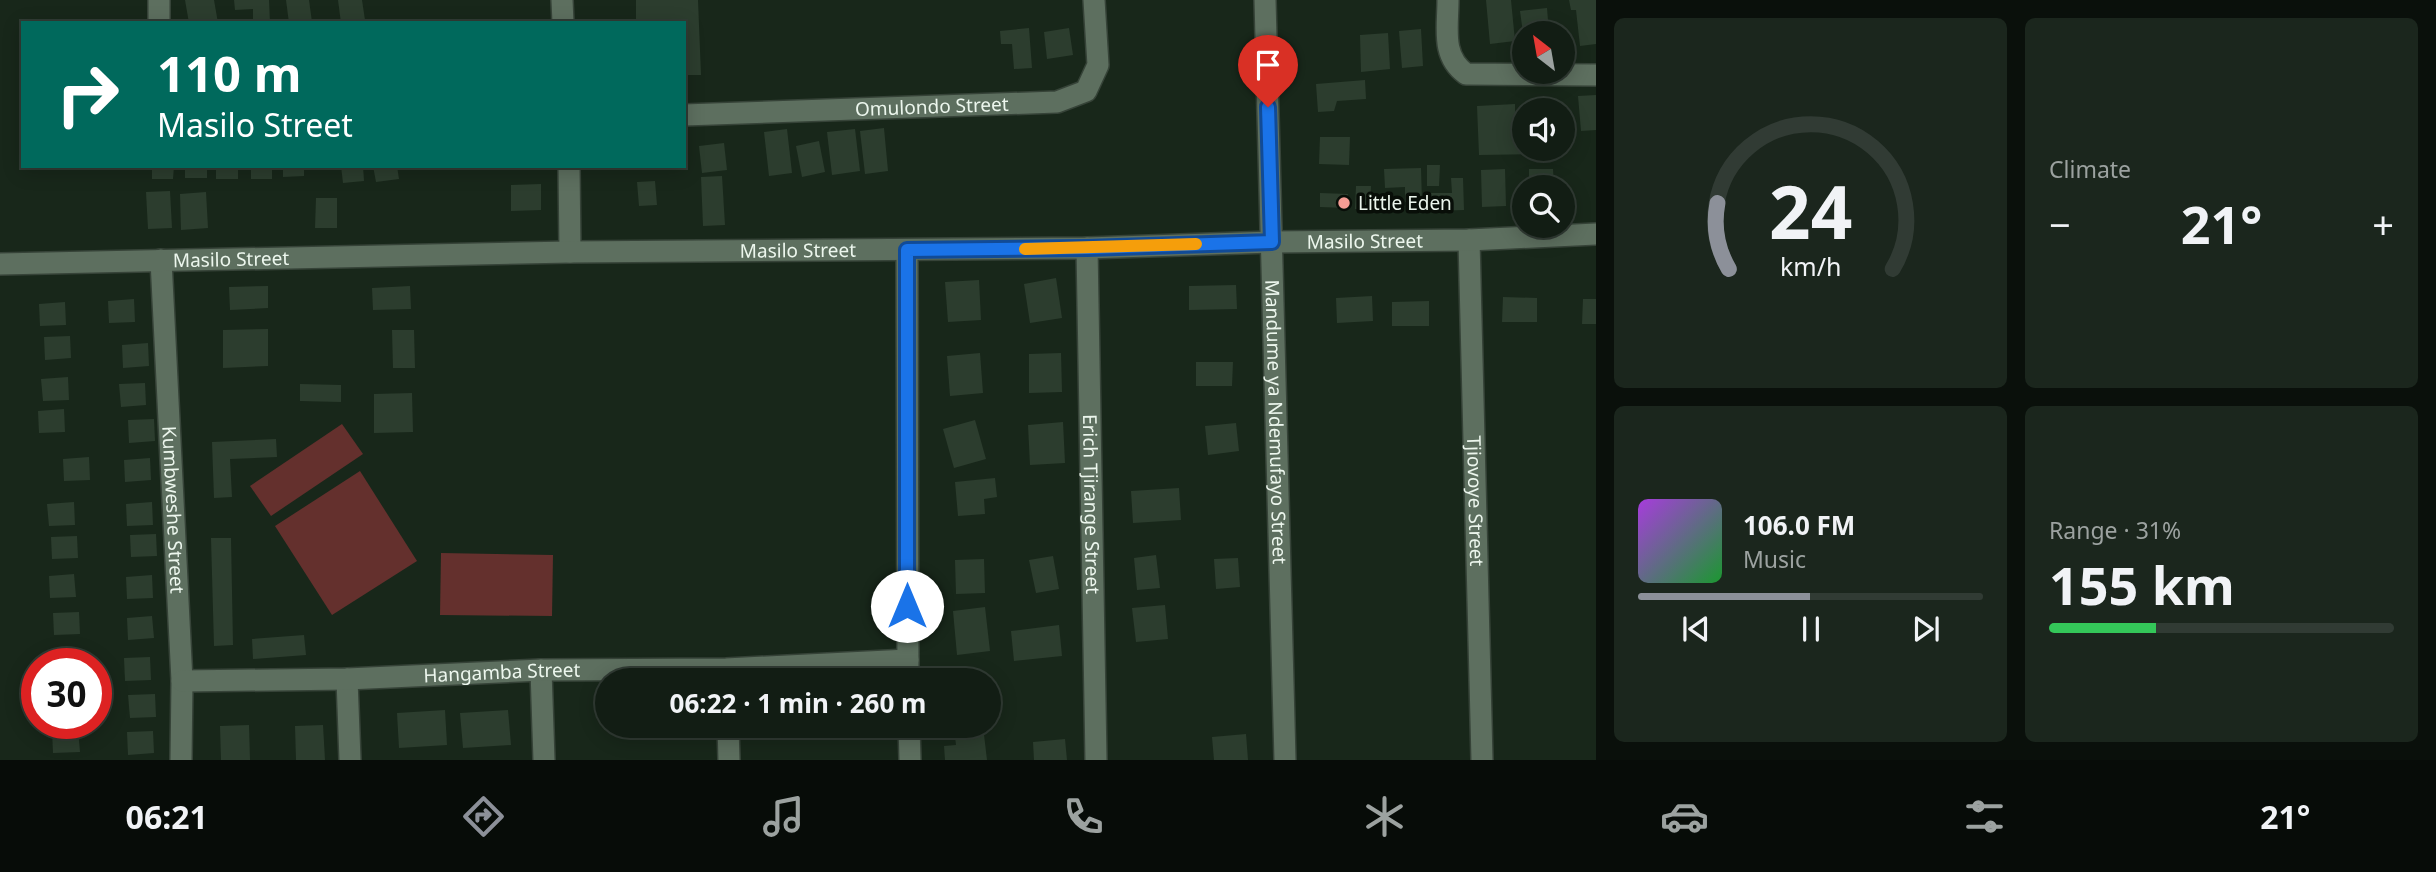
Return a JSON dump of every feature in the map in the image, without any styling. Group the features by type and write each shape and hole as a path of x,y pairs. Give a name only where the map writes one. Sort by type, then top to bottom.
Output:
{"street":[{"path":"159,0 159,21"},
{"path":"562,0 563,21"},
{"name":"Omulondo Street","path":"686,115 1057,102 1086,90 1098,65 1094,0"},
{"name":"Mandume ya Ndemufayo Street","path":"1265,0 1285,760"},
{"path":"1448,0 1448,47 1454,65 1466,74 1596,75"},
{"path":"569,168 570,252"},
{"name":"Masilo Street","path":"0,264 570,252 1087,248 1272,242 1469,240 1596,234"},
{"name":"Tjiovoye Street","path":"1469,240 1482,760"},
{"name":"Erich Tjirange Street","path":"1087,248 1096,760"},
{"path":"907,250 908,668"},
{"name":"Kumbweshe Street","path":"161,260 182,681 181,760"},
{"path":"541,670 544,760"},
{"name":"Hangamba Street","path":"182,681 347,679 541,670 595,671"},
{"path":"347,679 350,760"},
{"path":"728,738 729,760"},
{"path":"909,738 910,760"}],"shaded area":[{"path":"342,424 363,454 271,516 250,486"},
{"path":"360,471 417,561 332,615 275,526"},
{"path":"441,553 553,555 552,616 440,615"}],"building":[{"path":"185,0 214,0 218,21 189,21"},
{"path":"234,0 269,0 270,21 253,21 253,9 235,10"},
{"path":"286,0 309,0 312,21 289,21"},
{"path":"338,0 362,0 365,20 341,21"},
{"path":"636,0 698,0 701,75 686,75 686,21 636,21"},
{"path":"1486,0 1511,0 1512,41 1490,44"},
{"path":"1569,0 1596,0 1596,44 1580,46 1576,10 1571,10"},
{"path":"1547,8 1548,21 1521,21 1520,11"},
{"path":"1029,28 1032,68 1014,69 1012,44 1001,44 1000,31"},
{"path":"1069,28 1073,55 1047,59 1044,32"},
{"path":"1421,29 1423,66 1402,68 1399,31"},
{"path":"1388,33 1390,69 1361,72 1360,35"},
{"path":"1365,80 1366,99 1337,101 1334,111 1318,112 1316,84"},
{"path":"1596,95 1596,130 1581,131 1578,96"},
{"path":"1512,104 1512,154 1479,155 1477,106"},
{"path":"884,128 888,171 865,174 860,131"},
{"path":"787,129 792,173 769,176 764,132"},
{"path":"855,129 860,171 832,175 827,132"},
{"path":"1320,137 1350,137 1349,165 1319,164"},
{"path":"819,141 825,172 802,177 796,146"},
{"path":"724,143 727,170 702,173 699,146"},
{"path":"1427,165 1440,165 1439,186 1427,186"},
{"path":"152,168 174,168 173,179 152,179"},
{"path":"185,168 207,168 207,178 185,178"},
{"path":"216,168 238,168 238,179 216,179"},
{"path":"251,168 272,168 272,179 251,179"},
{"path":"283,168 304,168 304,176 283,177"},
{"path":"341,168 363,168 364,181 343,183"},
{"path":"373,168 397,168 399,179 376,182"},
{"path":"1421,168 1422,202 1405,202 1405,187 1385,188 1384,169"},
{"path":"1505,169 1506,206 1482,207 1481,170"},
{"path":"1529,169 1553,169 1553,175 1529,175"},
{"path":"722,176 725,225 703,226 701,177"},
{"path":"1451,178 1463,178 1464,210 1432,211 1431,193 1452,193"},
{"path":"655,181 657,205 639,206 637,182"},
{"path":"541,184 541,210 511,211 511,185"},
{"path":"1356,186 1371,186 1370,210 1355,209"},
{"path":"170,191 172,228 148,229 146,192"},
{"path":"206,192 208,228 181,230 180,194"},
{"path":"1320,193 1348,194 1347,208 1320,207"},
{"path":"316,198 337,198 337,228 315,228"},
{"path":"1056,278 1062,318 1030,323 1024,284"},
{"path":"979,280 981,320 948,322 945,282"},
{"path":"1236,285 1237,309 1189,310 1189,286"},
{"path":"268,286 268,308 230,310 229,287"},
{"path":"410,286 411,309 373,310 372,288"},
{"path":"1372,296 1373,321 1337,323 1336,298"},
{"path":"1503,297 1537,298 1537,322 1502,322"},
{"path":"134,299 135,322 109,323 108,301"},
{"path":"1583,299 1596,299 1596,324 1582,324"},
{"path":"1429,301 1429,326 1392,326 1392,302"},
{"path":"65,302 66,325 40,326 39,304"},
{"path":"268,329 268,366 223,368 223,330"},
{"path":"392,330 414,330 415,368 393,368"},
{"path":"70,336 71,358 45,360 44,337"},
{"path":"148,343 149,366 123,368 122,345"},
{"path":"980,353 983,393 950,396 947,356"},
{"path":"1061,353 1062,392 1029,393 1029,354"},
{"path":"1196,362 1233,362 1232,386 1196,386"},
{"path":"68,377 69,400 43,401 41,379"},
{"path":"145,383 146,405 121,407 119,384"},
{"path":"300,384 341,385 341,402 300,401"},
{"path":"412,393 413,432 374,433 374,394"},
{"path":"64,409 65,432 39,433 38,411"},
{"path":"154,419 155,441 129,443 128,420"},
{"path":"975,420 986,459 954,468 943,429"},
{"path":"1063,422 1065,463 1030,465 1028,425"},
{"path":"1236,423 1239,451 1208,455 1205,426"},
{"path":"276,439 277,457 230,459 232,497 214,498 212,442"},
{"path":"89,457 90,480 64,481 63,459"},
{"path":"150,458 151,480 125,482 124,460"},
{"path":"995,478 997,497 984,499 985,514 958,516 955,482"},
{"path":"1179,488 1181,520 1133,523 1131,491"},
{"path":"74,502 75,525 49,526 47,504"},
{"path":"152,502 153,525 127,526 126,504"},
{"path":"156,534 157,556 131,557 130,535"},
{"path":"77,536 78,558 52,559 51,537"},
{"path":"211,538 231,538 233,645 214,646"},
{"path":"1156,555 1160,588 1137,590 1134,558"},
{"path":"1053,556 1059,589 1036,593 1029,560"},
{"path":"1238,558 1240,587 1216,589 1214,559"},
{"path":"984,559 985,593 956,594 955,560"},
{"path":"74,574 76,597 50,598 49,576"},
{"path":"152,575 153,598 127,599 126,577"},
{"path":"1165,605 1168,639 1136,642 1132,608"},
{"path":"985,607 990,651 957,655 953,611"},
{"path":"79,612 80,634 54,635 53,613"},
{"path":"152,616 154,638 128,640 127,618"},
{"path":"1059,625 1062,656 1014,661 1011,631"},
{"path":"304,635 306,655 253,659 252,639"},
{"path":"150,657 151,680 125,681 124,658"},
{"path":"155,694 156,717 130,718 128,695"},
{"path":"445,710 447,745 399,748 397,713"},
{"path":"508,710 511,745 463,748 460,713"},
{"path":"249,725 250,760 221,760 220,726"},
{"path":"323,725 325,760 296,760 295,726"},
{"path":"153,731 154,753 128,755 127,732"},
{"path":"1246,734 1248,760 1214,760 1212,737"},
{"path":"955,738 984,738 987,760 945,760 944,746 956,745"},
{"path":"52,739 79,739 80,752 53,753"},
{"path":"1065,739 1067,760 1034,760 1033,742"}],"slow traffic":[{"path":"1025,249 1196,244"}],"place":[{"name":"Little Eden","path":"1344,203"}],"route":[{"path":"907,606 907,250 1272,242 1268,107"}]}
